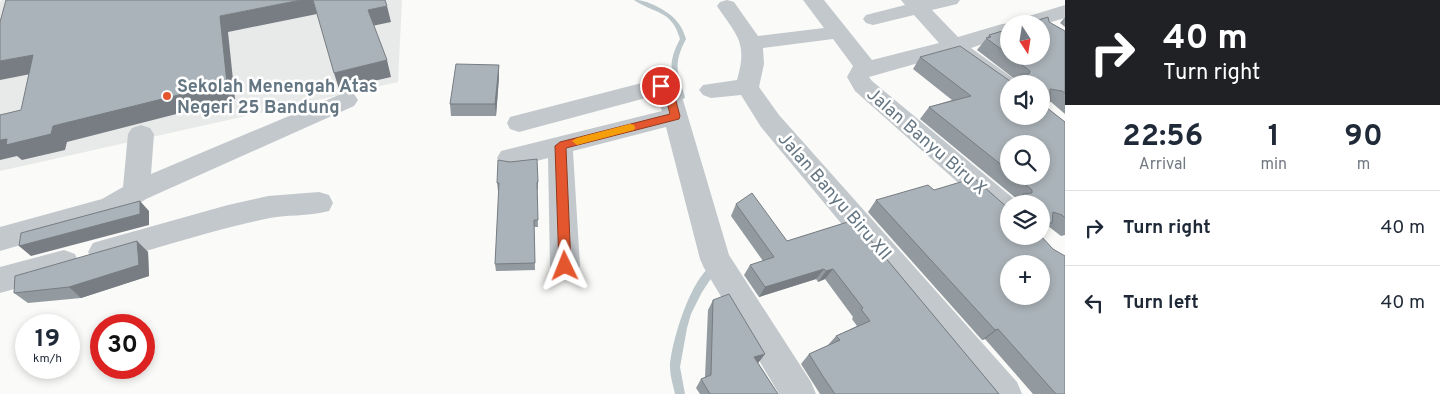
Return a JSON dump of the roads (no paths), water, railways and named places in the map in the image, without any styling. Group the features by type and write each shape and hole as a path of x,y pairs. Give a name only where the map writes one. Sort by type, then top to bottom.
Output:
{"street":[{"path":"813,0 867,68 954,46 1000,31"},
{"path":"873,19 915,4 950,0"},
{"path":"915,4 954,46 1000,79"},
{"path":"711,90 747,87 753,64 752,43 727,6"},
{"path":"1050,16 1065,11"},
{"path":"1050,30 1058,33"},
{"path":"752,43 828,34"},
{"name":"Jalan Banyu Biru X","path":"867,68 860,72 858,77 863,86 1000,203"},
{"path":"520,123 661,86 668,90 720,267 799,394"},
{"name":"Jalan Banyu Biru XII","path":"747,87 770,121 1005,394"},
{"path":"0,239 110,208 136,192 346,100"},
{"path":"510,158 675,116"},
{"path":"136,192 141,134"},
{"path":"560,146 565,266"},
{"path":"0,280 228,216 268,207 319,203"}],"waterway":[{"path":"637,0 666,14 677,24 683,39 675,55 674,68 682,97"},
{"path":"680,394 675,367 679,341 692,301 714,268"}],"place":[{"name":"Sekolah Menengah Atas Negeri 25 Bandung","path":"167,96"}]}
